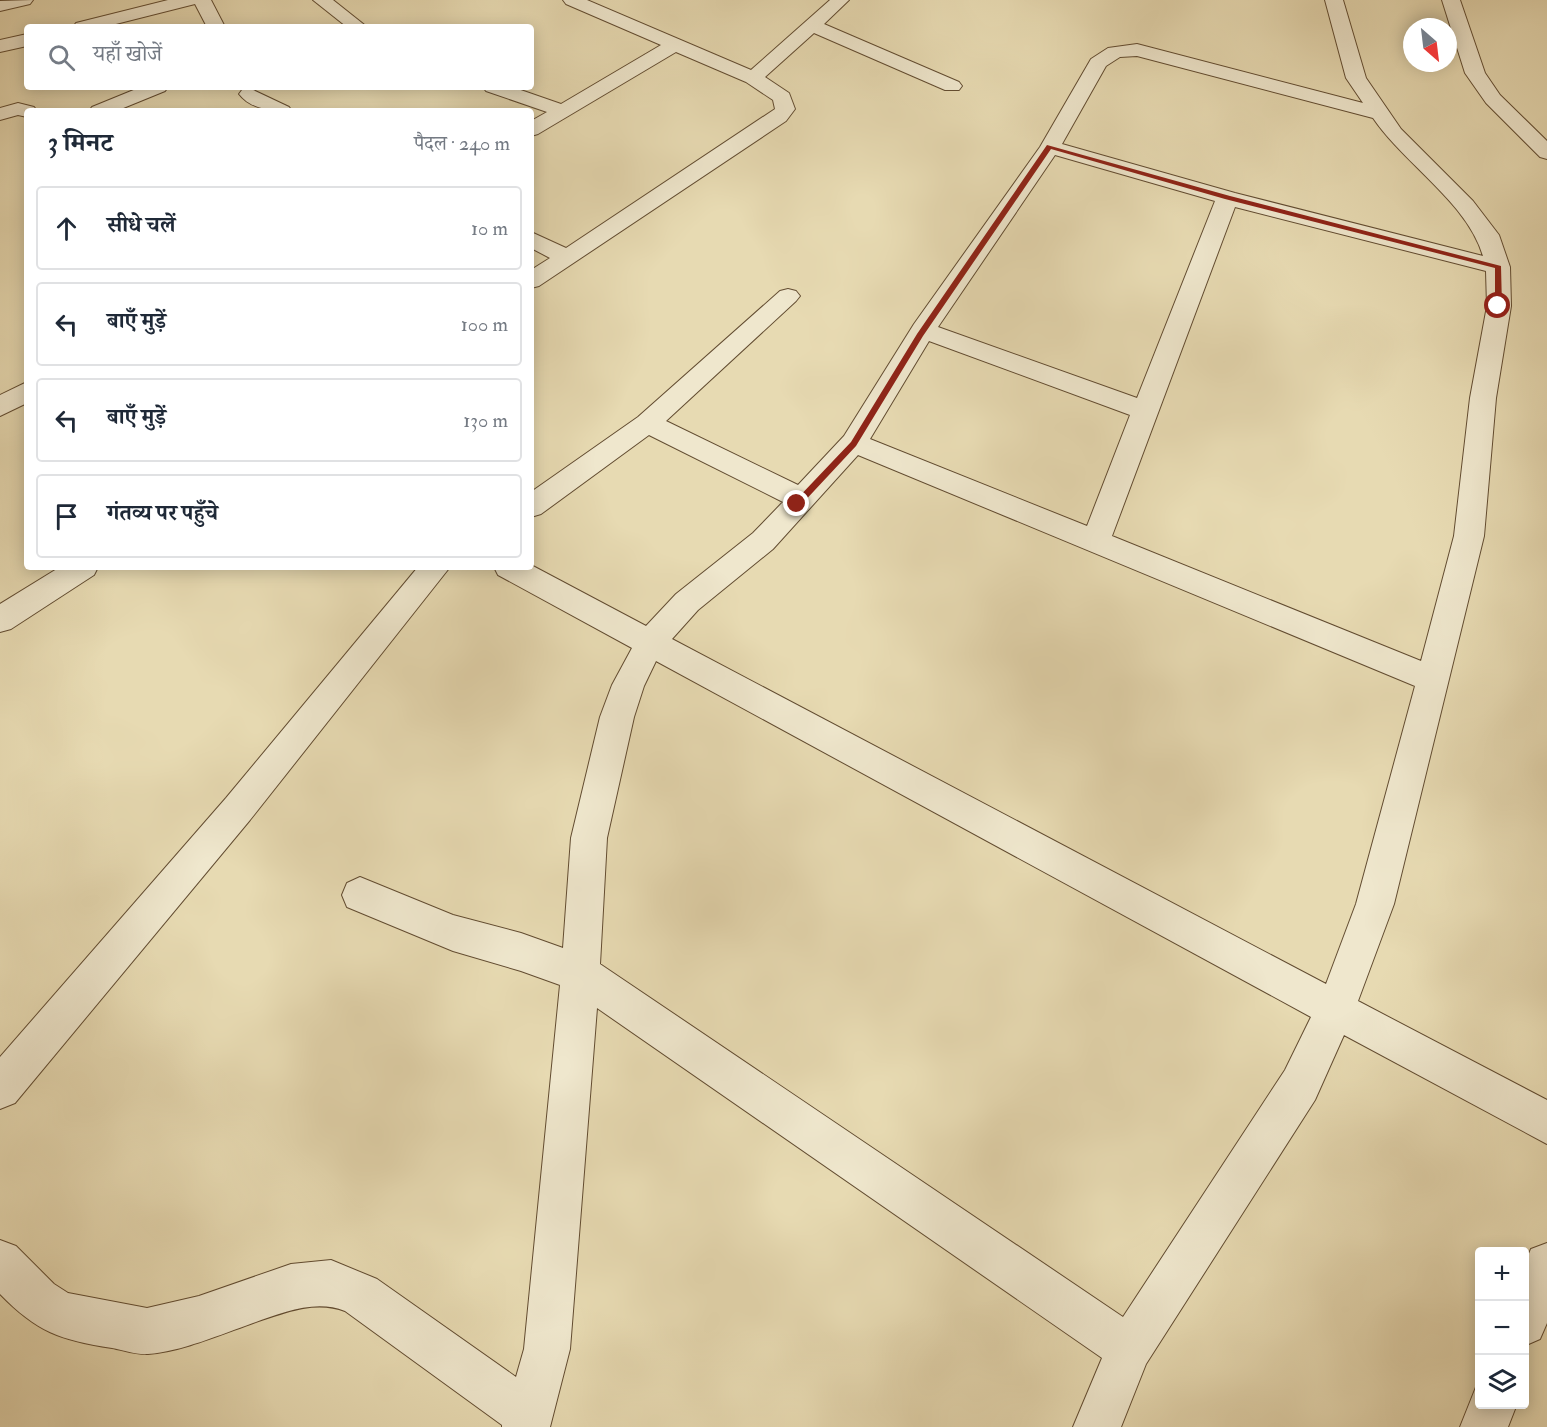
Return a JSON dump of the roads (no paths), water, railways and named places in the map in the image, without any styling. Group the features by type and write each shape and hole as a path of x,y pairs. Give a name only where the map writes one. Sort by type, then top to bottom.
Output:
{"street":[{"path":"0,6 24,0"},
{"path":"94,24 189,0"},
{"path":"201,0 214,24"},
{"path":"322,0 354,24"},
{"path":"534,278 779,117 785,109 782,97 753,78 572,0"},
{"path":"753,78 840,0"},
{"path":"1097,1427 1129,1349 1300,1085 1335,1011 1375,904 1469,536 1483,398 1498,306 1498,267 1488,235 1465,206 1394,133 1356,78 1334,0"},
{"path":"1451,0 1476,73 1493,99 1547,153"},
{"path":"812,25 952,86"},
{"path":"0,46 24,41"},
{"path":"534,128 676,44"},
{"path":"0,1262 38,1300 58,1314 147,1331 199,1319 291,1287 330,1283 360,1295 527,1421 547,1348 580,973 589,838 617,717 628,685 650,643 687,602 763,541 854,444 923,330 1050,147 1098,63 1115,52 1137,50 1379,113"},
{"path":"106,108 151,90"},
{"path":"502,90 562,111"},
{"path":"249,94 276,108"},
{"path":"0,114 18,109 24,110"},
{"path":"1050,147 1227,198 1498,267"},
{"path":"1095,542 1227,198"},
{"path":"534,240 567,257"},
{"path":"534,505 647,423 788,296"},
{"path":"923,330 1145,411"},
{"path":"647,423 802,499"},
{"path":"854,444 1432,679"},
{"path":"0,620 78,570"},
{"path":"0,1088 238,809 433,570"},
{"path":"515,570 1536,1117"},
{"path":"360,895 453,933 521,952 580,973 1129,1349"},
{"path":"1529,1310 1547,1265"},
{"path":"1485,1427 1491,1409"}]}
